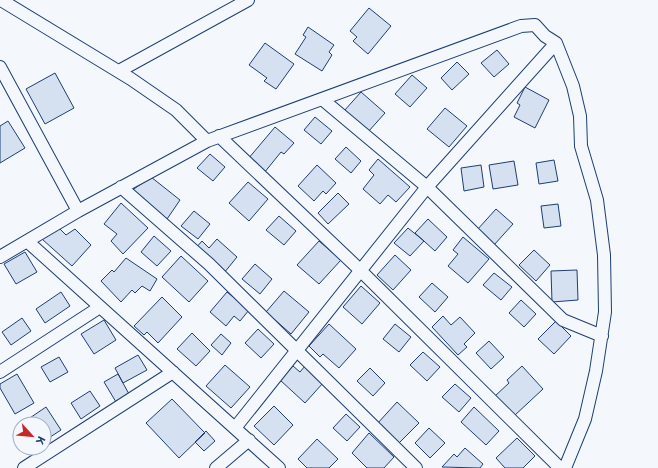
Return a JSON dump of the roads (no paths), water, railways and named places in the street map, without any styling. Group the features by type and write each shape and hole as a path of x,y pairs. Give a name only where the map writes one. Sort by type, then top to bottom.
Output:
{"street":[{"path":"1,0 119,71 176,110 207,140"},
{"path":"119,71 248,0"},
{"path":"0,257 78,211 207,140 521,26 535,25 545,36 556,43 577,101 581,146 597,200 606,283 602,336 585,419 565,468"},
{"path":"235,428 427,187 556,43"},
{"path":"0,67 78,211"},
{"path":"322,98 427,187 563,320 602,336"},
{"path":"219,136 360,270 560,468"},
{"path":"121,187 209,264 416,468"},
{"path":"27,241 279,468"},
{"path":"0,372 100,307"},
{"path":"24,468 173,372"},
{"path":"216,468 249,440"}]}
